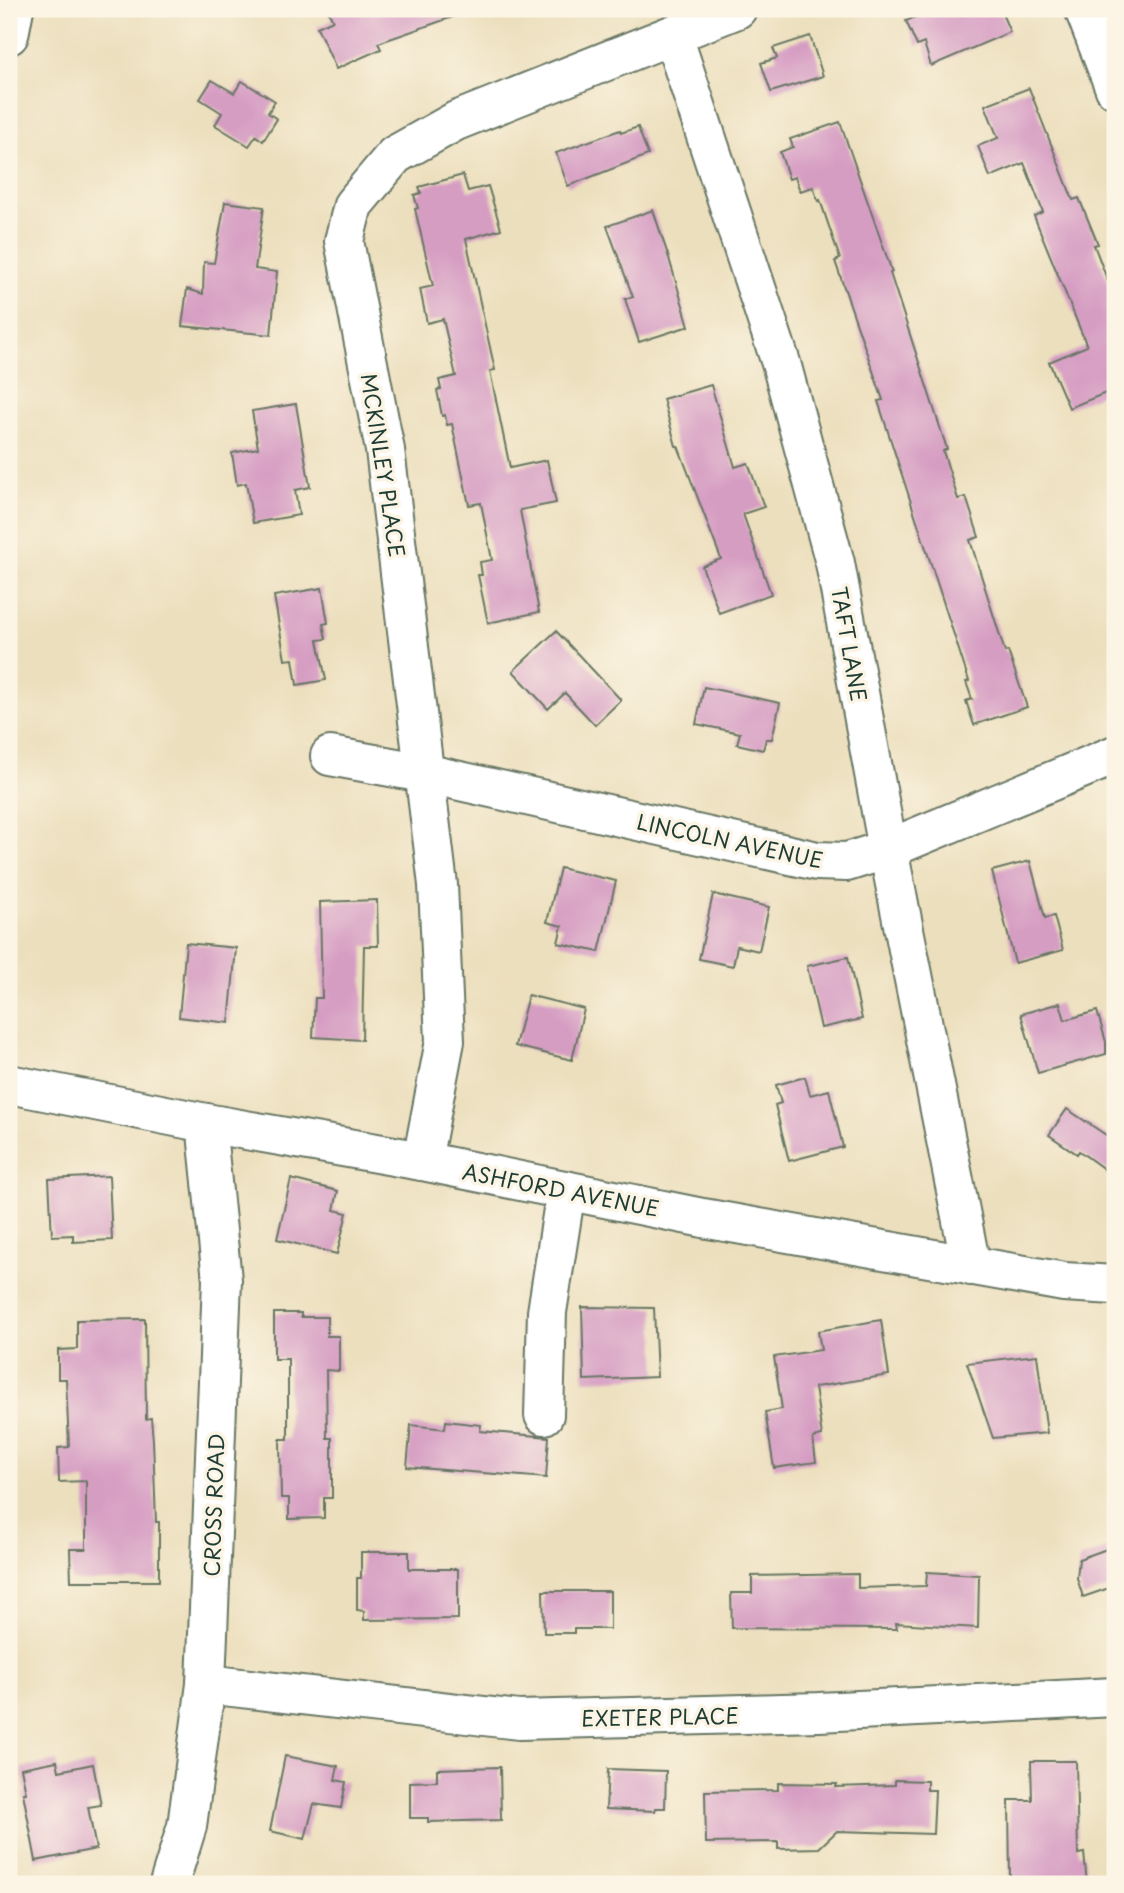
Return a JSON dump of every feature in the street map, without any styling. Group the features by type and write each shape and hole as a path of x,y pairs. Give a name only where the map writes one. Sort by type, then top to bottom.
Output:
{"street":[{"path":"9,35 14,9"},
{"name":"MCKINLEY PLACE","path":"422,1161 445,1041 438,885 385,450 344,241 353,205 396,155 456,121 737,9"},
{"path":"1084,9 1115,89"},
{"name":"TAFT LANE","path":"673,36 781,363 835,563 888,849 971,1266"},
{"name":"LINCOLN AVENUE","path":"330,756 424,773 817,861 847,862 888,849 1115,755"},
{"name":"ASHFORD AVENUE","path":"9,1084 206,1123 422,1161 703,1218 1064,1282 1115,1285"},
{"name":"CROSS ROAD","path":"169,1884 187,1826 206,1684 222,1280 206,1123"},
{"path":"544,1415 547,1312 566,1191"},
{"name":"EXETER PLACE","path":"206,1684 519,1720 819,1712 1115,1697"}],"building":[{"path":"327,9 463,9 464,13 378,43 381,49 336,69 317,27 333,20"},
{"path":"934,9 1000,9 1010,32 931,66 924,43 917,46 906,21"},
{"path":"810,36 823,76 771,92 761,63 777,58 773,48"},
{"path":"212,80 234,93 242,81 275,101 268,113 277,119 263,141 256,136 249,146 215,125 222,113 200,99"},
{"path":"1029,88 1073,200 1079,198 1098,244 1094,245 1115,300 1115,409 1108,392 1069,408 1049,362 1087,346 1034,216 1043,212 1024,163 990,177 978,146 998,138 985,105"},
{"path":"840,122 892,272 890,273 947,449 943,451 958,499 966,497 979,537 970,540 1005,652 1008,651 1027,707 974,725 966,701 972,699 966,682 969,681 878,401 883,400 835,261 840,259 813,187 800,191 795,177 789,179 780,152 793,147 790,139"},
{"path":"638,127 648,155 568,186 556,153 620,130 621,133"},
{"path":"463,175 468,191 488,186 501,229 466,239 495,370 490,371 510,468 547,460 556,503 520,510 539,612 488,623 478,575 482,575 480,562 492,560 481,503 469,505 452,424 447,425 445,415 442,416 437,390 441,389 439,380 456,376 443,319 427,323 420,289 433,286 414,195 421,193 419,187"},
{"path":"225,202 264,207 255,269 277,272 271,335 182,326 187,289 203,294 204,262 214,263"},
{"path":"653,210 689,326 639,342 625,299 633,297 607,226"},
{"path":"711,385 735,467 748,463 764,507 743,514 771,594 719,613 702,566 721,559 676,446 663,399"},
{"path":"296,404 310,487 295,490 299,515 253,523 246,483 237,485 232,453 258,448 252,411"},
{"path":"322,588 328,623 323,624 326,639 318,640 326,680 297,685 293,659 285,660 274,596"},
{"path":"556,631 621,700 595,725 565,693 548,709 513,671"},
{"path":"704,687 780,703 772,739 766,739 763,750 737,744 740,733 696,724"},
{"path":"1030,861 1045,918 1054,916 1063,950 1015,963 992,871"},
{"path":"560,868 616,881 599,952 558,943 562,926 547,922"},
{"path":"713,894 769,907 759,951 737,946 733,966 699,959"},
{"path":"377,900 378,946 364,946 362,1040 313,1037 315,998 322,998 320,902"},
{"path":"186,943 236,948 229,1023 179,1017"},
{"path":"848,957 862,1019 821,1028 807,966"},
{"path":"528,995 584,1009 572,1060 515,1046"},
{"path":"1060,1003 1065,1020 1097,1011 1106,1042 1106,1054 1038,1073 1021,1014"},
{"path":"805,1077 810,1095 829,1090 843,1147 789,1161 775,1105 781,1103 776,1085"},
{"path":"1067,1109 1115,1141 1115,1177 1079,1151 1077,1154 1049,1135"},
{"path":"109,1176 112,1240 73,1242 73,1235 52,1236 49,1179"},
{"path":"291,1179 338,1191 334,1210 347,1213 337,1254 277,1239"},
{"path":"582,1307 654,1308 657,1377 584,1380"},
{"path":"274,1313 327,1317 327,1336 339,1336 339,1371 326,1370 327,1438 332,1438 332,1498 324,1498 324,1518 289,1519 289,1498 281,1498 280,1439 288,1439 288,1359 274,1359"},
{"path":"145,1319 146,1419 151,1418 153,1440 156,1522 159,1522 159,1581 71,1581 70,1549 86,1549 86,1481 59,1482 58,1448 69,1447 66,1379 58,1379 58,1350 77,1349 77,1320"},
{"path":"881,1320 889,1375 815,1387 822,1436 813,1438 816,1462 774,1468 765,1412 782,1409 774,1357 821,1350 818,1331"},
{"path":"1037,1355 1047,1433 993,1438 967,1363"},
{"path":"446,1421 481,1425 480,1431 549,1437 546,1478 407,1467 411,1425 445,1429"},
{"path":"1115,1546 1115,1586 1083,1597 1077,1578 1079,1559"},
{"path":"361,1552 409,1552 409,1569 458,1569 458,1619 364,1620 364,1611 357,1610 357,1578 361,1578"},
{"path":"927,1572 979,1575 978,1628 896,1623 897,1629 732,1628 731,1593 752,1593 752,1576 858,1574 858,1588 926,1586"},
{"path":"543,1591 610,1591 610,1629 574,1629 574,1633 544,1633"},
{"path":"285,1756 338,1766 335,1780 346,1782 341,1808 314,1804 305,1839 270,1831"},
{"path":"57,1761 59,1771 93,1764 101,1805 88,1807 96,1849 36,1861 21,1768"},
{"path":"1031,1761 1076,1761 1078,1854 1084,1853 1087,1884 1010,1883 1009,1800 1032,1800"},
{"path":"500,1767 501,1820 428,1822 428,1818 410,1818 410,1782 437,1781 437,1769"},
{"path":"608,1769 666,1771 665,1808 656,1808 655,1811 606,1809"},
{"path":"895,1780 927,1781 927,1790 935,1790 933,1834 837,1831 819,1848 778,1849 778,1842 706,1843 705,1791 778,1790 778,1783 837,1784 836,1787 895,1785"}]}
